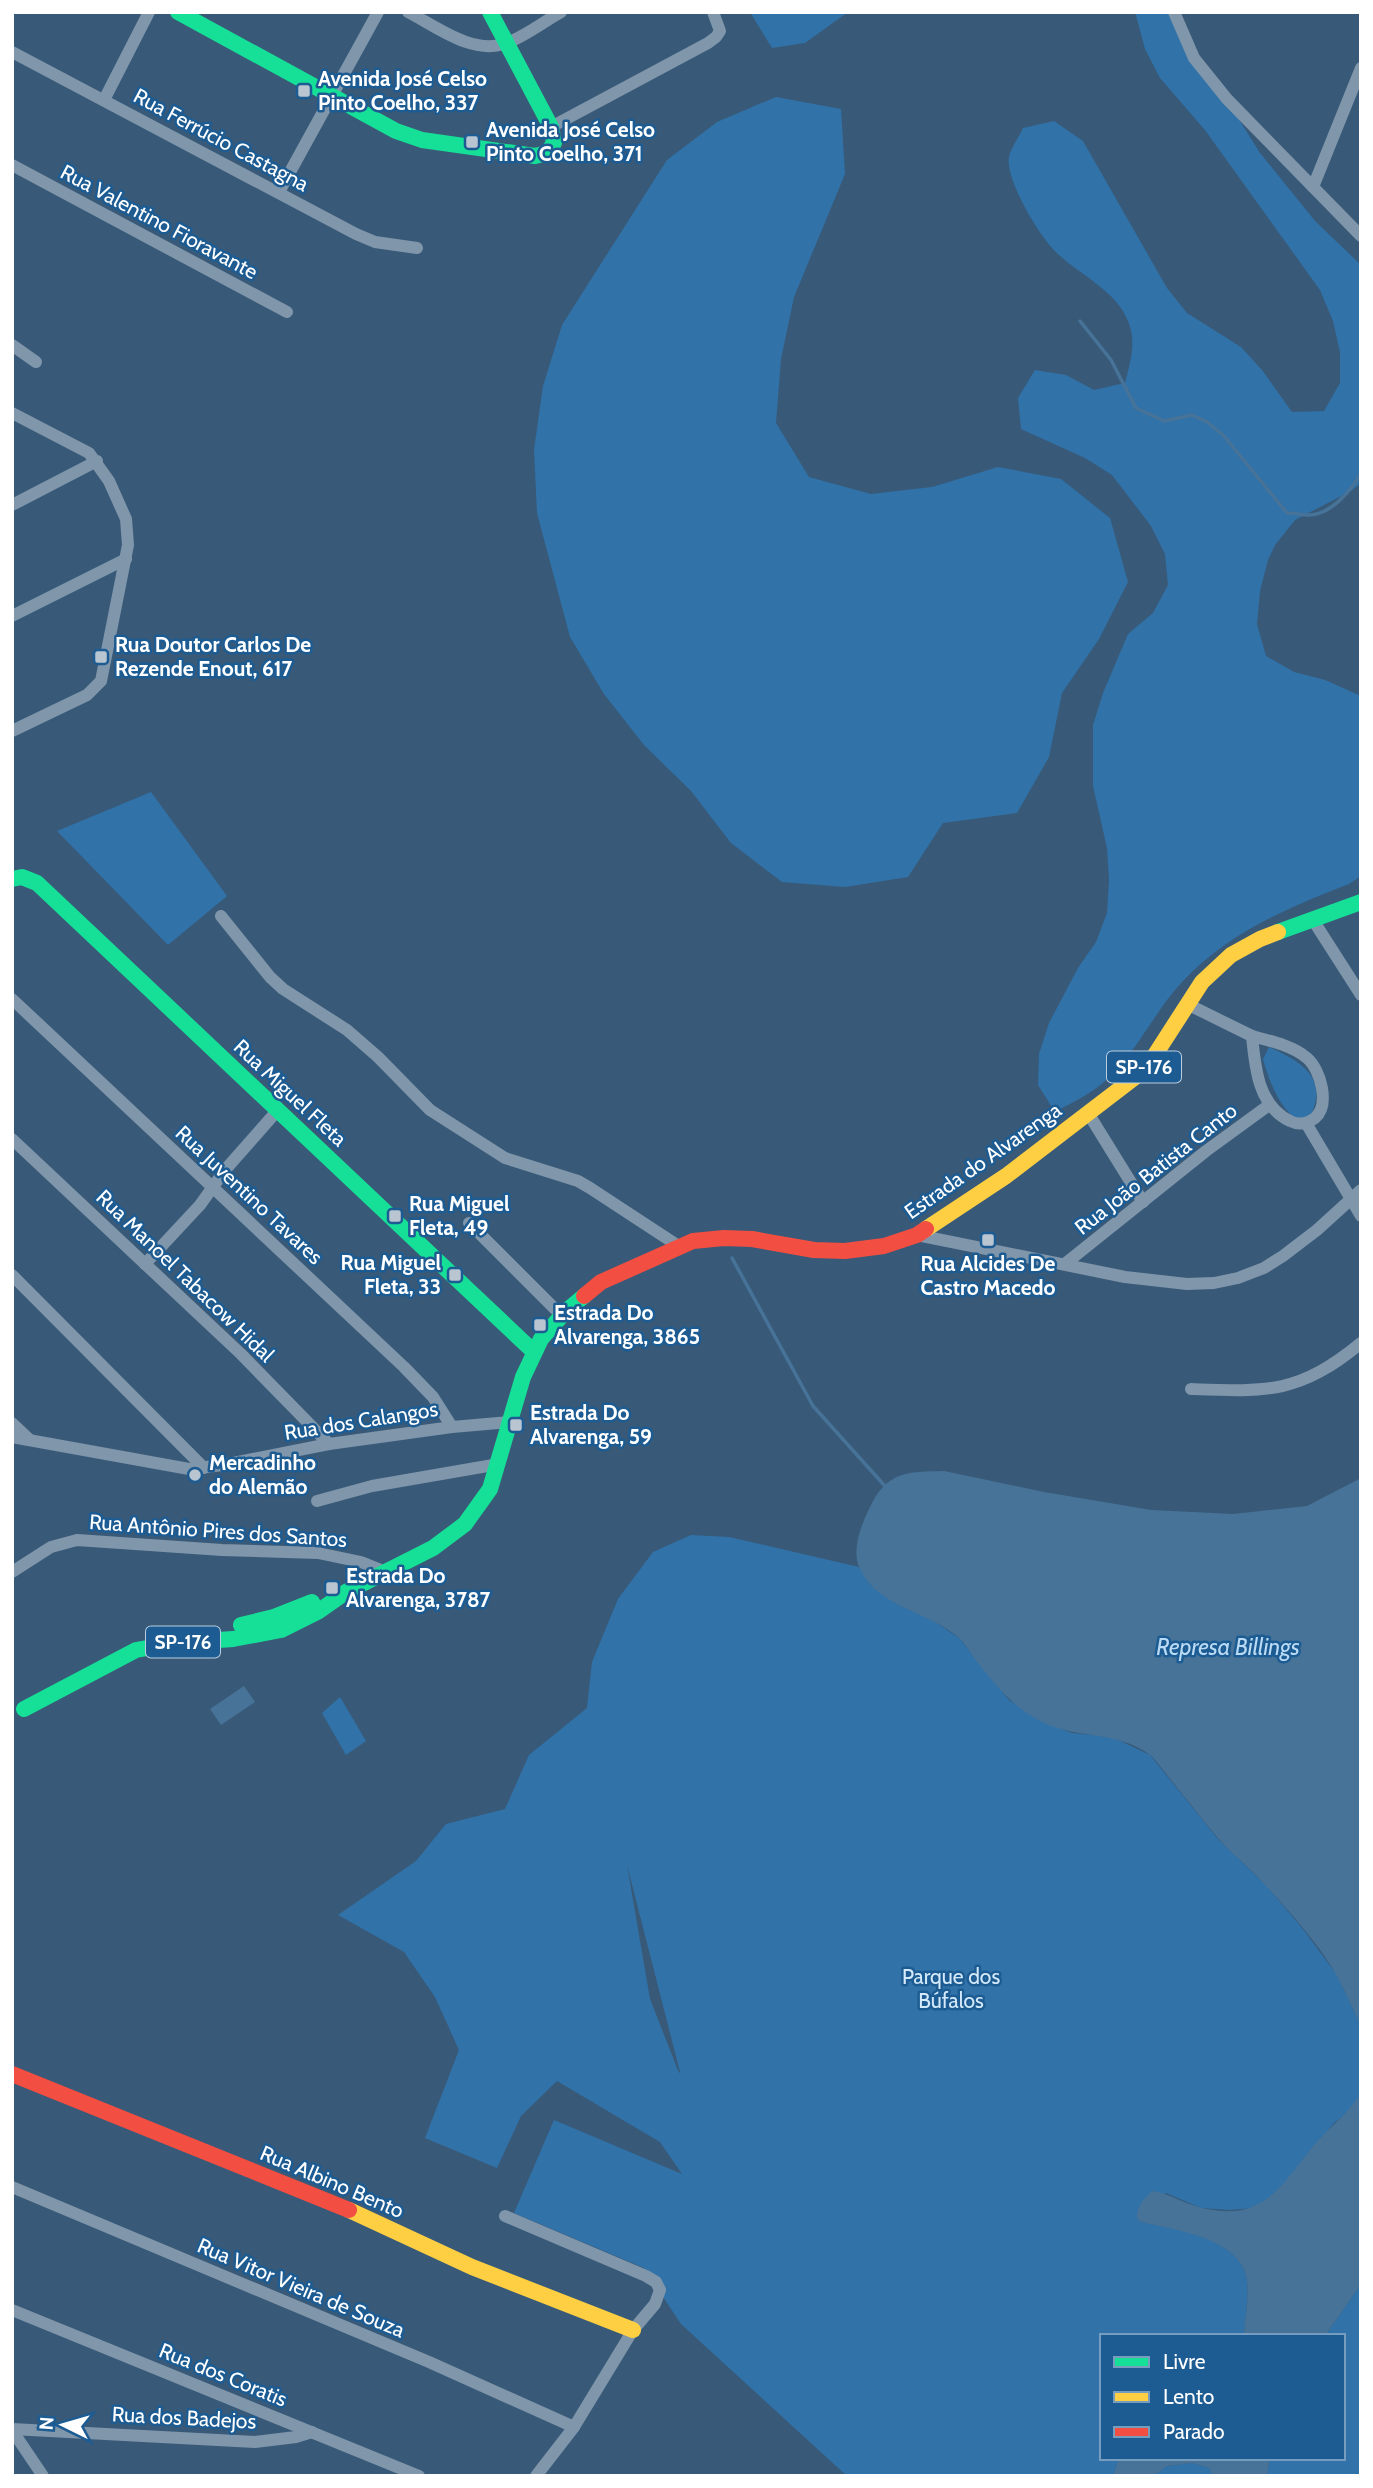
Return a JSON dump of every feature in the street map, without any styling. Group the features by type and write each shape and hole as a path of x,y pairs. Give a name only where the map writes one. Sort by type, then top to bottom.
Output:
{"street":[{"path":"104,100 149,12"},
{"path":"178,12 333,98 410,136 536,156 549,154 554,149 555,140 551,127 490,12"},
{"path":"279,192 378,12"},
{"path":"408,12 473,45 489,47 506,44 561,12"},
{"path":"551,127 698,49 719,34 719,26 713,12"},
{"path":"1174,12 1194,58 1227,99 1361,236"},
{"name":"Rua Ferrúcio Castagna","path":"12,52 356,234 381,243 417,248"},
{"path":"1313,187 1361,68"},
{"name":"Rua Valentino Fioravante","path":"12,165 287,312"},
{"path":"12,345 36,362"},
{"path":"12,413 81,447 97,461 117,497 125,519 128,545 104,674 97,687 87,695 12,731"},
{"path":"12,505 97,461"},
{"path":"12,616 126,559"},
{"name":"Rua Miguel Fleta","path":"12,879 22,877 37,883 534,1352"},
{"name":"Estrada do Alvarenga","path":"18,1714 136,1650 175,1643 233,1639 281,1630 319,1611 346,1592 433,1548 465,1524 490,1489 523,1377 541,1339 562,1316 601,1282 692,1241 752,1239 814,1250 845,1251 884,1246 917,1234 1006,1175 1135,1078 1153,1058 1202,982 1231,955 1260,939 1361,902"},
{"path":"221,916 256,962 283,989 347,1030 430,1110 505,1158 578,1181 680,1247"},
{"path":"1314,920 1361,995"},
{"name":"Rua Juventino Tavares","path":"12,999 422,1385 439,1405 452,1427"},
{"path":"1187,1004 1252,1036 1289,1048 1307,1058 1320,1079 1321,1104 1317,1116 1306,1123 1294,1123 1283,1118 1269,1105 1259,1080 1252,1036"},
{"name":"Rua João Batista Canto","path":"1066,1263 1206,1151 1269,1105"},
{"path":"145,1264 277,1111"},
{"path":"1088,1113 1143,1202"},
{"path":"1306,1123 1361,1216"},
{"name":"Rua Manoel Tabacow Hidal","path":"12,1139 241,1354 329,1444"},
{"path":"917,1234 1100,1272 1186,1284 1226,1280 1264,1268 1283,1256 1361,1190"},
{"path":"469,1223 562,1316"},
{"path":"12,1275 204,1468"},
{"path":"1191,1389 1254,1391 1295,1384 1337,1363 1361,1343"},
{"name":"Rua dos Calangos","path":"12,1437 170,1466 204,1468 329,1444 510,1422"},
{"path":"12,1423 30,1440"},
{"path":"317,1501 372,1486 499,1464"},
{"name":"Rua Antônio Pires dos Santos","path":"12,1572 51,1547 77,1539 222,1550 318,1553 361,1562 386,1572"},
{"name":"Rua Albino Bento","path":"12,2074 352,2211 472,2267 633,2330"},
{"name":"Rua Vitor Vieira de Souza","path":"12,2187 417,2357 574,2427"},
{"path":"505,2216 656,2283 660,2290 658,2299 633,2330 574,2427 536,2476"},
{"name":"Rua dos Coratis","path":"12,2309 312,2432 392,2471 419,2476"},
{"path":"12,2429 43,2476"},
{"name":"Rua dos Badejos","path":"12,2429 255,2442 276,2441 312,2432"}],"green space":[{"path":"750,12 848,12 805,43 772,48"},
{"path":"1135,12 1172,12 1260,153 1315,221 1361,265 1361,483 1295,520 1275,545 1260,591 1257,624 1266,656 1294,672 1325,680 1361,696 1361,876 1349,884 1260,923 1220,948 1173,992 1136,1045 1105,1081 1055,1112 1038,1085 1039,1054 1049,1023 1078,968 1096,942 1107,913 1107,848 1093,786 1093,725 1103,693 1128,634 1153,613 1168,585 1165,554 1151,526 1112,475 1085,458 1021,429 1018,398 1035,370 1066,375 1094,390 1125,383 1132,345 1131,329 1116,301 1052,247 1034,223 1018,194 1009,167 1009,157 1023,128 1054,121 1083,141 1167,288 1187,313 1241,347 1262,370 1292,412 1324,411 1340,383 1340,352 1333,321 1320,290 1205,130 1160,78 1145,49"},
{"path":"776,97 841,109 845,174 794,297 781,359 776,423 809,477 871,494 932,487 998,467 1061,479 1110,518 1128,582 1099,639 1062,693 1049,757 1017,813 943,823 908,877 845,887 782,882 731,843 691,791 644,745 604,694 570,637 537,513 534,450 543,386 562,325 667,160 717,122"},
{"path":"151,792 227,896 168,945 57,831"},
{"path":"1269,1047 1302,1066 1314,1082 1315,1105 1309,1119 1299,1121 1292,1116 1276,1093 1263,1059"},
{"name":"Parque dos Búfalos","path":"691,1535 729,1537 859,1567 885,1596 934,1621 959,1638 1009,1700 1043,1722 1072,1733 1112,1737 1150,1755 1218,1839 1265,1884 1337,1975 1361,2026 1361,2093 1351,2110 1334,2123 1278,2192 1253,2208 1201,2208 1166,2193 1137,2219 1217,2243 1240,2262 1248,2289 1244,2334 1100,2334 1100,2460 1118,2460 1113,2476 847,2476 681,2324 644,2268 514,2213 554,2120 682,2174 660,2142 557,2081 521,2116 497,2168 425,2138 459,2050 435,1997 404,1952 338,1915 416,1861 446,1824 505,1809 529,1755 587,1708 592,1662 618,1599 653,1552","holes":["627,1865 680,2072 650,1999"]},
{"path":"340,1697 366,1741 346,1755 322,1713"},
{"path":"1361,2284 1361,2476 1267,2476 1270,2460 1345,2460 1345,2334 1326,2334"},
{"path":"1192,2463 1209,2468 1213,2476 1153,2476 1167,2466"}],"water":[{"name":"Represa Billings","path":"944,1471 1044,1492 1151,1510 1233,1514 1307,1506 1361,1478 1361,2026 1338,1978 1314,1942 1260,1879 1217,1837 1150,1755 1125,1742 1057,1728 1034,1718 1000,1689 959,1638 933,1621 891,1601 868,1582 857,1561 857,1544 865,1518 879,1492 886,1484 902,1475"},
{"path":"244,1686 255,1702 221,1725 210,1709"},
{"path":"1361,2093 1361,2284 1326,2334 1244,2334 1247,2282 1240,2262 1230,2252 1202,2237 1142,2222 1137,2219 1139,2206 1153,2191 1193,2205 1221,2211 1254,2206 1279,2188"},
{"path":"1118,2460 1270,2460 1267,2476 1213,2476 1209,2468 1192,2463 1167,2466 1153,2476 1113,2476"}],"waterway":[{"path":"1080,321 1111,360 1136,408 1164,421 1192,415 1207,422 1224,436 1287,513 1310,515 1325,511 1346,494 1361,473"},
{"path":"732,1258 813,1406 884,1485"}],"traffic: fast":[{"path":"178,12 396,131 422,140 535,156 547,153 554,143 551,127 490,12"},
{"path":"12,879 22,877 37,883 534,1352"},
{"path":"1278,932 1361,902"},
{"path":"24,1709 136,1650 175,1643 233,1639 281,1630 319,1611 346,1592 433,1548 465,1524 490,1489 523,1377 541,1339 565,1312 584,1296"},
{"path":"241,1625 274,1617 312,1602"}],"traffic: slow":[{"path":"926,1229 1006,1176 1134,1078 1153,1058 1202,982 1231,955 1278,932"},
{"path":"349,2210 472,2267 633,2330"}],"traffic: jam":[{"path":"584,1296 601,1282 693,1241 752,1239 814,1250 845,1251 884,1246 917,1235 926,1229"},
{"path":"12,2074 349,2210"}],"place":[{"name":"Avenida José Celso Pinto Coelho, 337","path":"304,91"},
{"name":"Avenida José Celso Pinto Coelho, 371","path":"472,142"},
{"name":"Rua Doutor Carlos De Rezende Enout, 617","path":"101,657"},
{"name":"Rua Miguel Fleta, 49","path":"395,1216"},
{"name":"Rua Alcides De Castro Macedo","path":"988,1240"},
{"name":"Rua Miguel Fleta, 33","path":"455,1275"},
{"name":"Estrada Do Alvarenga, 3865","path":"540,1325"},
{"name":"Estrada Do Alvarenga, 59","path":"516,1425"},
{"name":"Mercadinho do Alemão","path":"195,1475"},
{"name":"Estrada Do Alvarenga, 3787","path":"332,1588"}]}
